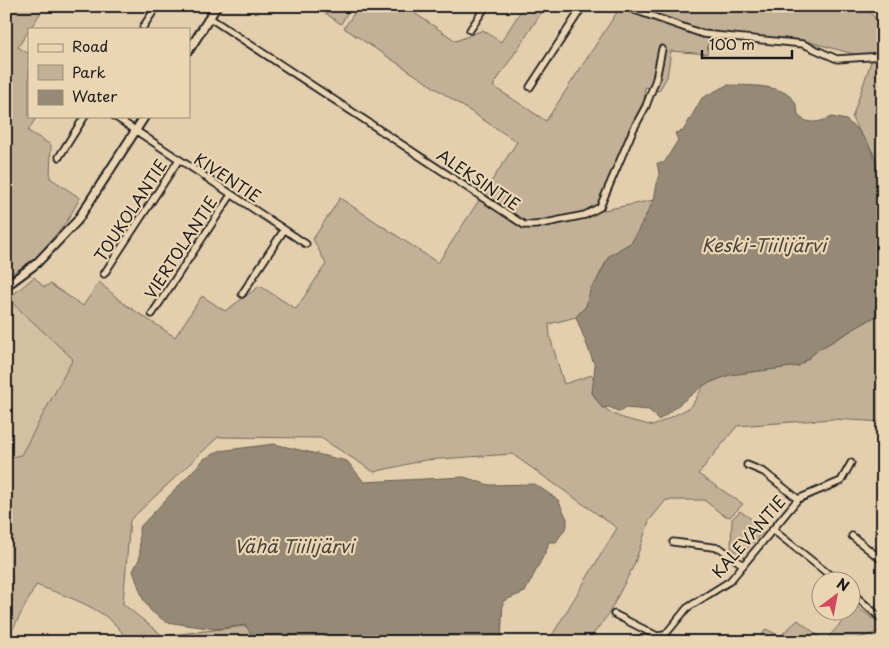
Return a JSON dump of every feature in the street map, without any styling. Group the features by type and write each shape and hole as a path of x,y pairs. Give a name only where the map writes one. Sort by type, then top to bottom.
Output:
{"street":[{"path":"143,27 157,6"},
{"path":"190,48 217,6"},
{"path":"470,30 486,6"},
{"path":"530,87 583,6"},
{"path":"623,6 703,34 803,44 837,59 883,56"},
{"name":"ALEKSINTIE","path":"210,18 524,225 536,225 585,215 600,207 632,130 646,106 656,79 662,49"},
{"path":"59,157 84,118"},
{"name":"KIVENTIE","path":"117,118 178,161 306,244"},
{"path":"6,286 37,264 78,221 144,118"},
{"name":"TOUKOLANTIE","path":"104,274 178,161"},
{"name":"VIERTOLANTIE","path":"152,314 231,195"},
{"path":"242,294 284,230"},
{"name":"KALEVANTIE","path":"614,614 661,637 687,608 724,586 744,565 798,499 841,481 851,462"},
{"path":"747,465 764,472 798,499"},
{"path":"772,530 823,570"},
{"path":"852,536 883,562"},
{"path":"673,542 720,548 744,565"},
{"path":"862,602 883,620"}],"shaded area":[{"path":"8,299 73,359 21,455 6,458"}],"green space":[{"path":"6,6 45,6 31,28 28,28 28,32 18,47 28,53 28,118 36,118 28,131 51,145 50,178 80,198 67,221 36,258 6,277"},
{"path":"315,6 351,6 341,24"},
{"path":"359,6 404,6 456,41 483,30 501,42 524,6 546,6 493,86 546,121 621,6 864,6 883,27 883,228 879,169 875,156 852,118 872,59 806,41 709,32 707,54 671,51 667,77 659,91 645,87 644,105 630,130 594,212 654,200 632,242 609,256 591,288 586,306 576,317 549,324 550,337 564,384 592,375 594,381 592,393 605,408 611,413 626,419 653,426 691,407 704,385 729,375 799,366 818,350 883,312 883,422 833,419 737,426 698,474 743,504 730,517 723,515 704,500 666,500 649,521 634,565 608,615 587,642 548,642 617,528 512,454 425,460 374,472 321,438 218,437 130,520 123,604 163,636 246,626 257,642 127,641 120,630 100,613 74,599 36,585 6,642 6,458 21,455 73,359 8,299 34,277 44,287 50,284 83,306 99,282 123,303 175,337 202,296 225,311 260,286 296,309 326,264 313,239 340,198 438,263 517,142 344,28"},
{"path":"740,511 750,518 762,533 741,555 731,548 732,519"},
{"path":"862,610 883,626 883,630 849,642 757,642 766,629 780,636 798,620 825,641 844,620 862,620"}],"water":[{"name":"Keski-Tiilijärvi","path":"727,85 760,86 782,91 796,104 798,115 806,121 814,122 832,117 846,120 857,129 868,143 879,169 883,228 883,312 818,350 799,366 729,375 704,385 659,420 649,410 625,408 620,412 609,407 602,408 592,393 595,366 576,317 586,306 591,288 609,256 632,242 654,200 659,173 657,163 664,163 678,140 675,133 683,131 702,98"},
{"name":"Vähä Tiilijärvi","path":"274,444 347,461 364,482 464,477 489,485 535,484 558,500 567,519 567,526 556,542 548,542 548,547 525,592 503,601 501,642 257,642 245,625 215,629 166,622 151,611 143,599 133,571 140,557 139,528 204,459 219,451"}]}
